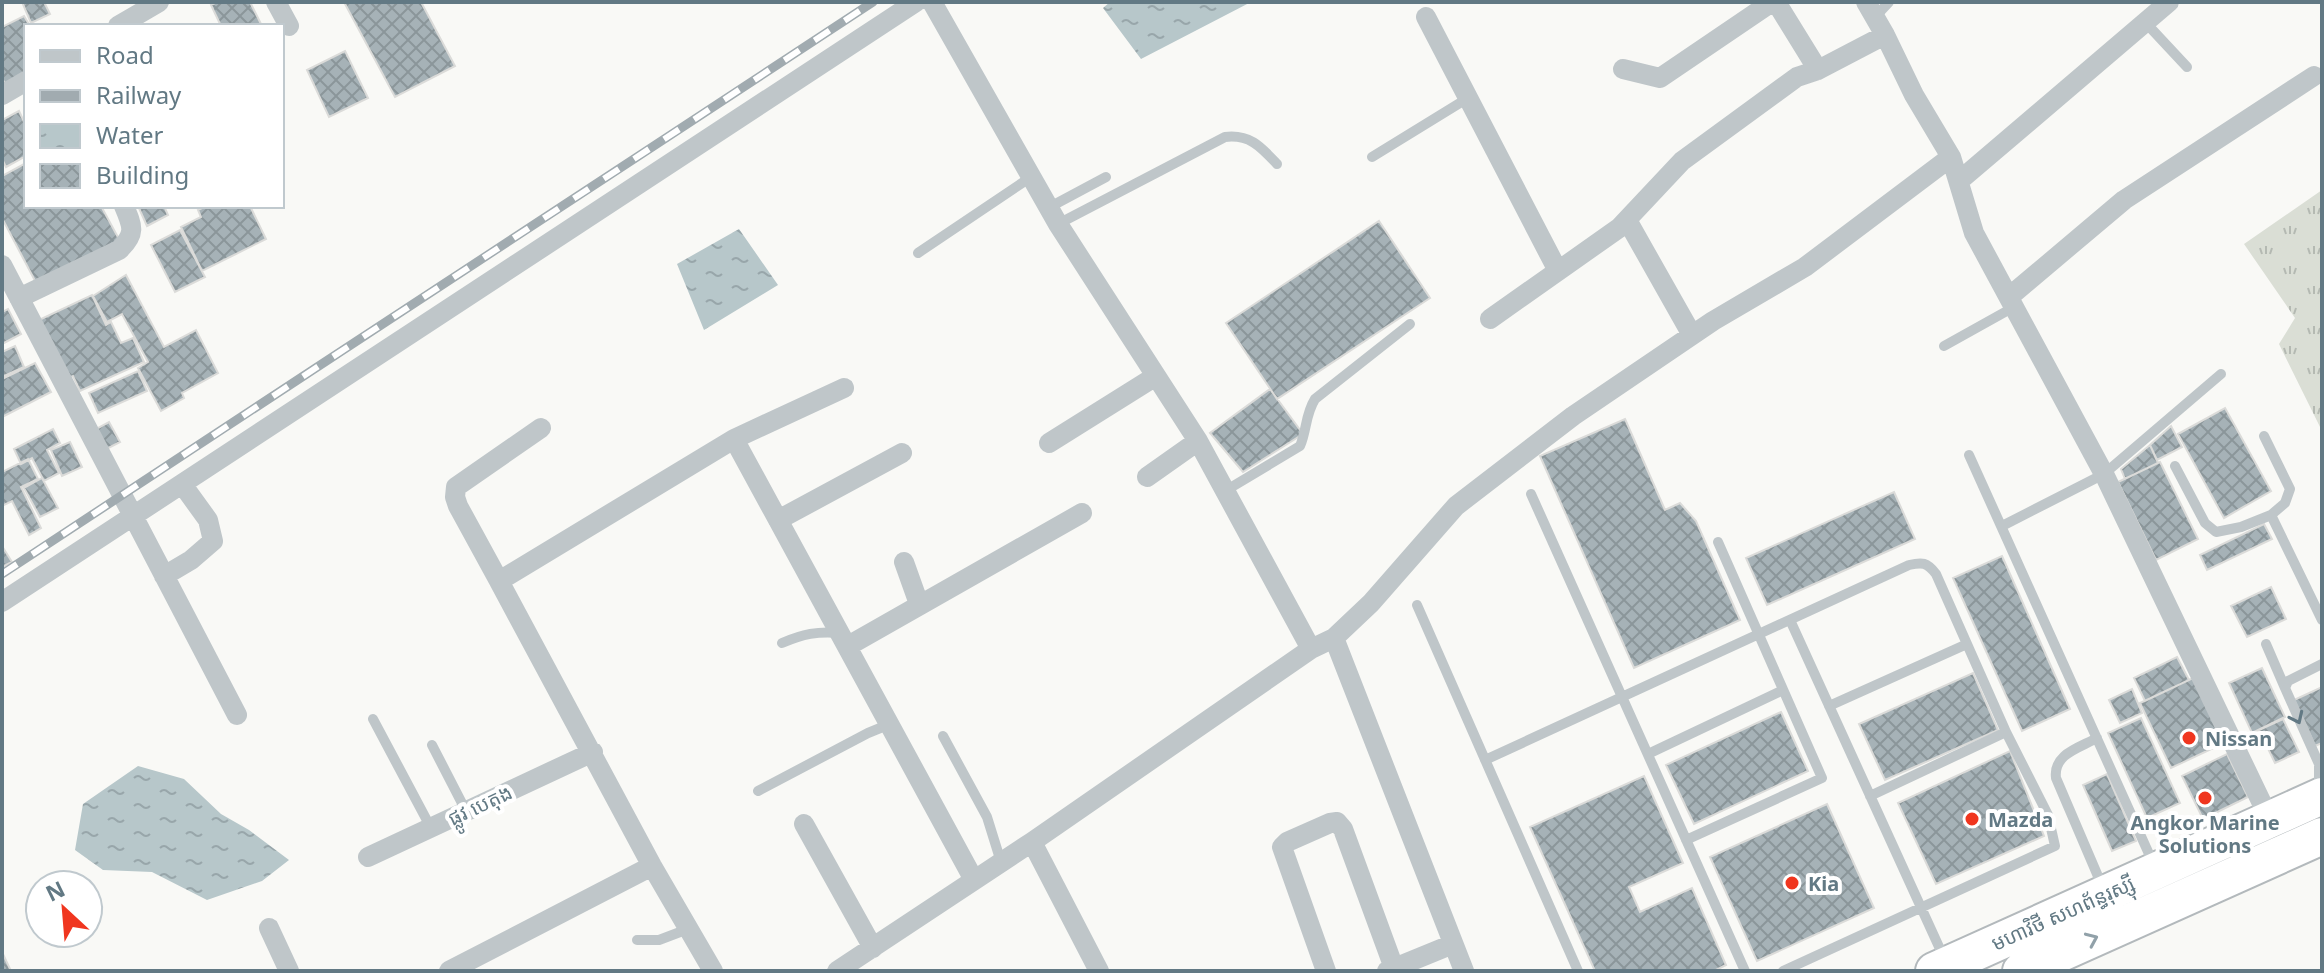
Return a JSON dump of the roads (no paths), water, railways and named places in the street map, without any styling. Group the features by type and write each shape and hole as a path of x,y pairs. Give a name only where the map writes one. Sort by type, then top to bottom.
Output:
{"highway":[{"name":"មហាវិថី សហព័ន្ធរុស្ស៊ី","path":"2007,957 2106,894 2320,797"},
{"name":"មហាវិថី សហព័ន្ធរុស្ស៊ី","path":"1941,968 2007,957 2322,836"}],"street":[{"path":"129,23 159,2"},
{"path":"276,2 289,26"},
{"path":"2,602 916,2"},
{"path":"932,2 1053,216 1198,441 1311,649"},
{"path":"1623,69 1660,78 1774,2 1818,70"},
{"path":"1959,181 2157,9"},
{"path":"1490,319 1619,228 1682,161 1797,77 1818,70 1879,14 1914,95 1951,157 1974,233 2104,474 2270,820"},
{"path":"1426,17 1558,271"},
{"path":"2011,302 2124,200 2314,76"},
{"path":"2,95 24,82"},
{"path":"837,971 871,958 974,880 1311,649 1334,638 1371,603 1456,506 1573,416 1692,335 1805,267 1951,157"},
{"path":"19,298 119,250 129,241 133,229 125,208"},
{"path":"1627,220 1692,335"},
{"path":"2,265 237,715"},
{"path":"1049,443 1156,376"},
{"path":"499,581 734,439 844,388"},
{"path":"541,428 456,487 458,506 652,866 713,971"},
{"path":"734,439 974,880"},
{"path":"1147,477 1198,441"},
{"path":"778,520 902,453"},
{"path":"164,576 191,560 213,541 208,520 182,484"},
{"path":"844,639 919,604 1082,513"},
{"path":"904,562 919,604"},
{"path":"1334,638 1464,971"},
{"name":"ផ្លូវ បេតុង","path":"368,857 593,752"},
{"path":"1326,971 1282,847 1330,823 1337,822 1343,829 1391,970 1453,944"},
{"path":"804,824 871,958"},
{"path":"1032,842 1099,971"},
{"path":"449,971 652,866"},
{"path":"269,928 289,971"}],"lane":[{"path":"2157,9 2187,67"},
{"path":"1372,157 1468,98"},
{"path":"1053,216 1225,137 1235,135 1251,139 1277,164"},
{"path":"918,253 1031,177"},
{"path":"1053,216 1106,177"},
{"path":"1944,346 2011,302"},
{"path":"1225,491 1300,446 1305,434 1306,414 1315,399 1410,324"},
{"path":"2002,526 2104,474 2221,374"},
{"path":"2175,466 2205,523 2216,532 2241,527 2271,515 2285,503 2290,489 2264,436"},
{"path":"1969,455 2157,871"},
{"path":"1531,494 1745,971"},
{"path":"2271,515 2319,607 2322,620"},
{"path":"1686,840 1822,778 1718,542"},
{"path":"1485,760 1909,565 1922,562 1929,565 1936,574 2006,732 2048,815 2055,846 1783,971"},
{"path":"1417,605 1578,971"},
{"path":"1790,620 1921,908 1941,968"},
{"path":"782,643 804,633 818,631 844,639"},
{"path":"1829,706 1967,644"},
{"path":"2266,644 2319,764 2320,797"},
{"path":"2285,688 2288,681 2322,664"},
{"path":"1648,754 1783,690"},
{"path":"373,719 431,828"},
{"path":"758,791 890,724"},
{"path":"1870,796 2006,732"},
{"path":"943,736 987,817 1001,862"},
{"path":"2097,738 2061,757 2054,767 2106,894"},
{"path":"432,745 466,811"},
{"path":"637,940 659,940 688,929"}],"water":[{"path":"1110,2 1251,2 1141,59 1103,8"},
{"path":"739,229 778,285 704,330 677,264"},
{"path":"138,766 184,779 221,814 249,830 289,860 262,881 207,900 152,872 104,870 75,850 83,804"}],"railway":[{"path":"2,574 873,2"}],"place":[{"name":"Nissan","path":"2189,738"},
{"name":"Angkor Marine Solutions","path":"2205,798"},
{"name":"Mazda","path":"1972,819"},
{"name":"Kia","path":"1792,883"}]}
